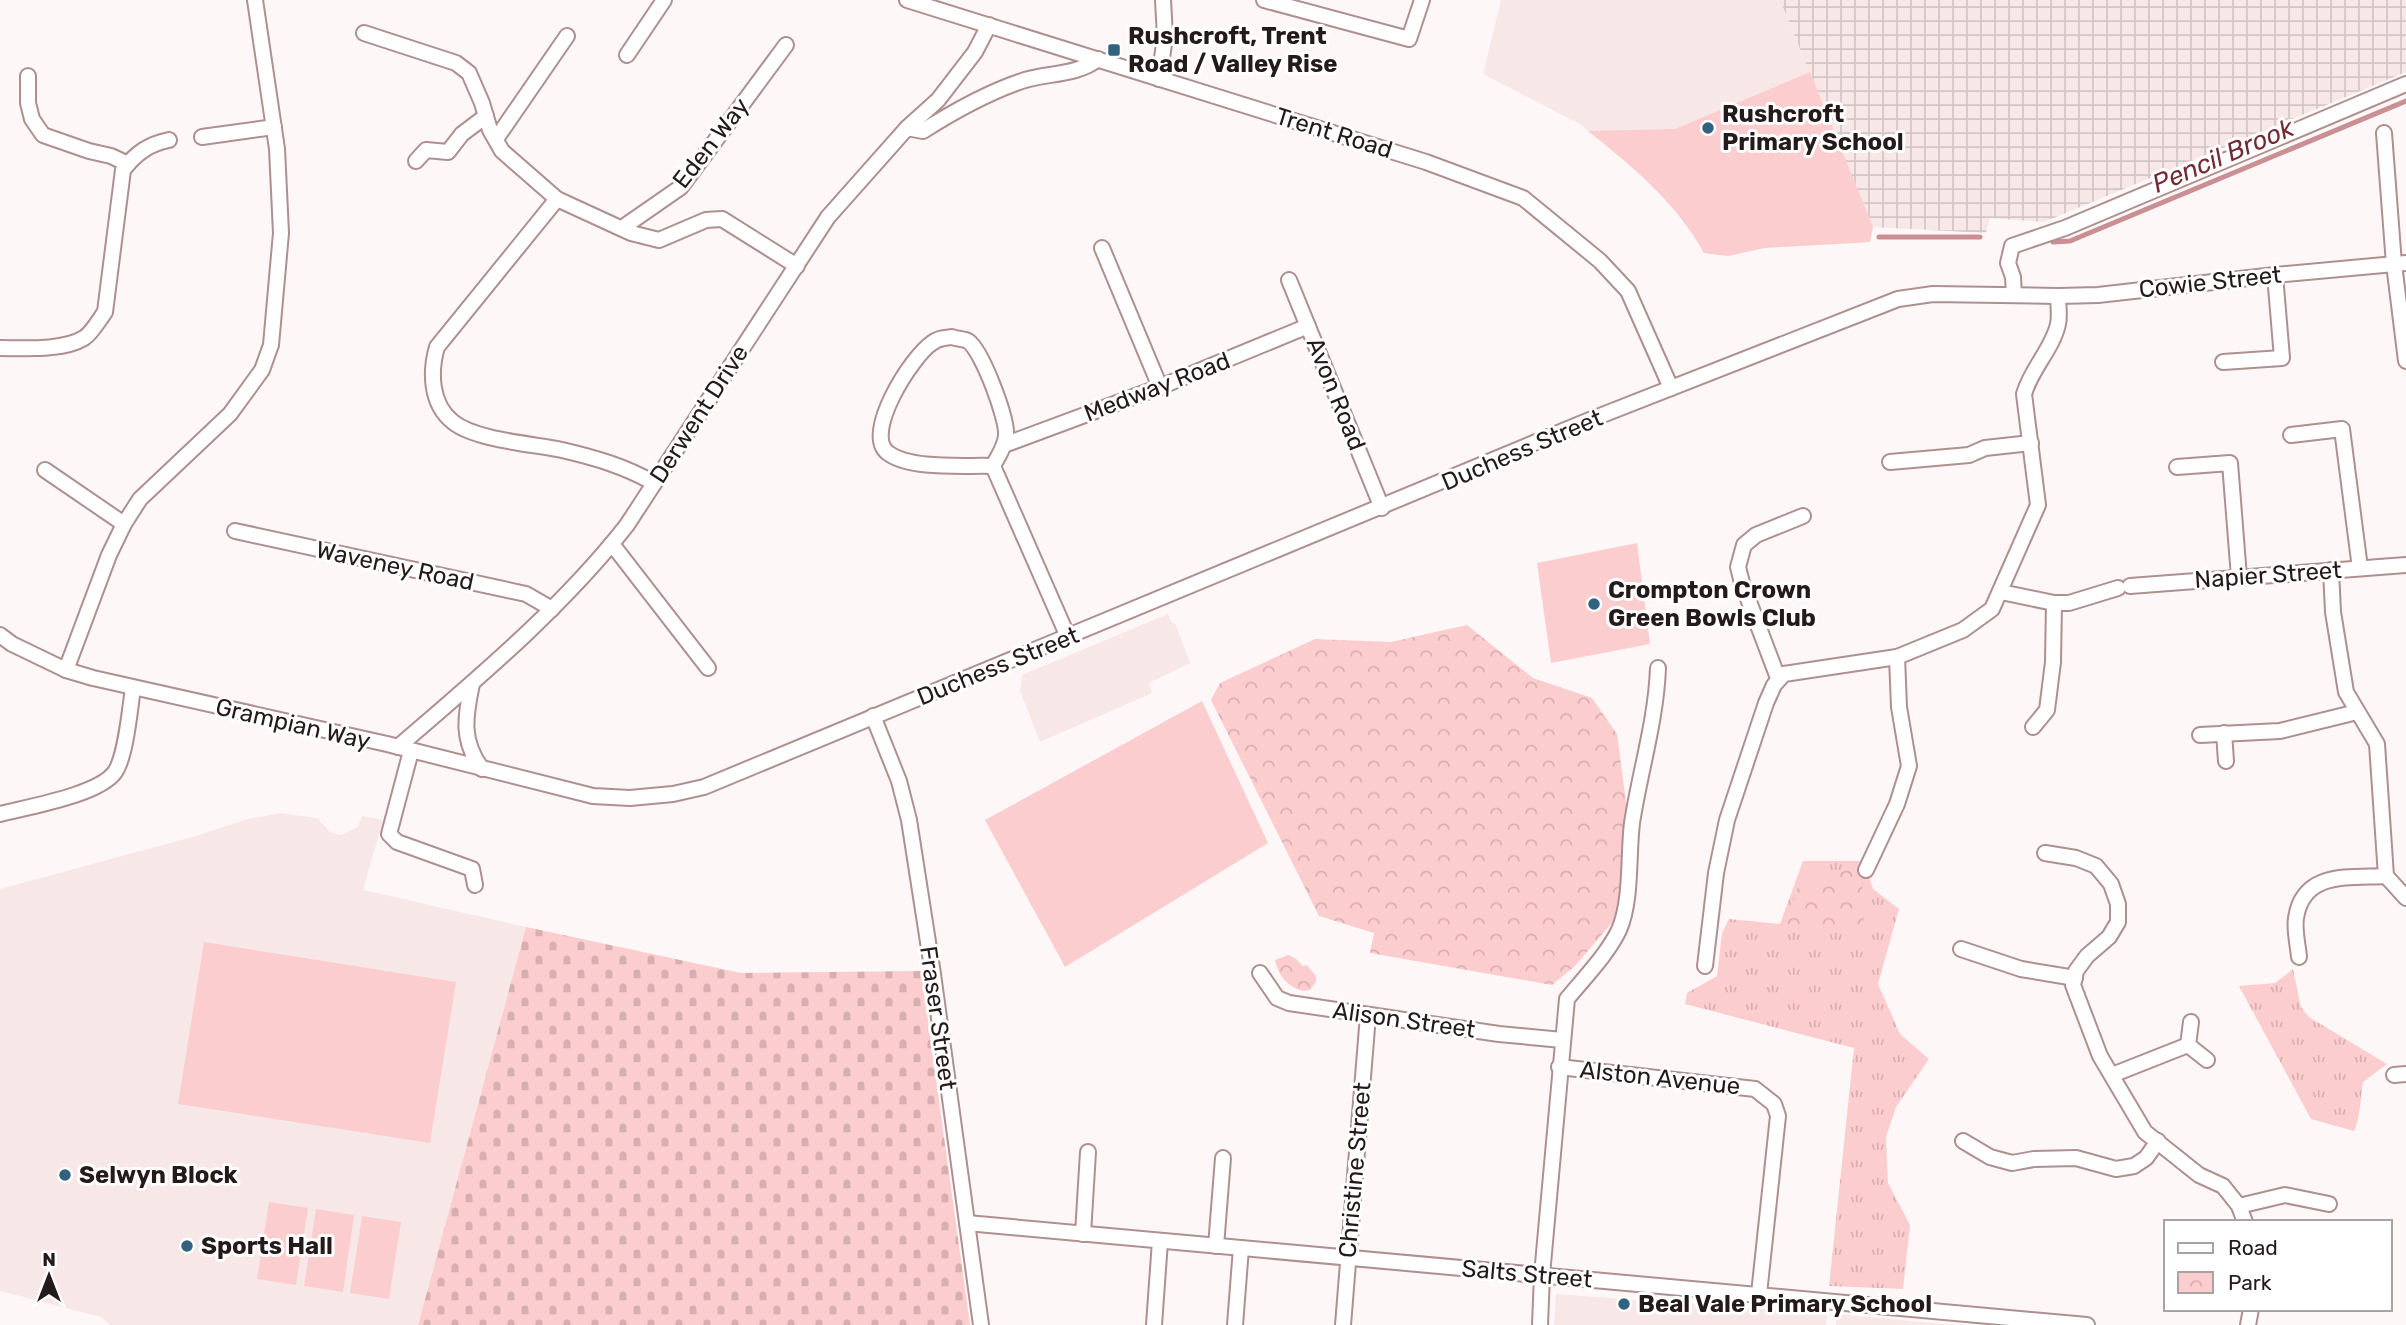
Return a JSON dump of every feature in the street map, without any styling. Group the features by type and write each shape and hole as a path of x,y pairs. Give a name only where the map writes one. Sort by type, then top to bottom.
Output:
{"street":[{"path":"65,670 108,555 124,524 140,499 230,414 262,370 271,345 281,233 274,127 255,0"},
{"path":"627,55 664,0"},
{"name":"Trent Road","path":"907,0 1426,162 1523,198 1592,254 1628,291 1671,388"},
{"path":"1159,79 1165,37 1163,0"},
{"path":"1266,0 1409,39 1422,0"},
{"name":"Derwent Drive","path":"404,749 552,609 612,544 828,217 907,128 938,100 975,52 989,25"},
{"path":"364,33 456,63 469,73 502,151 557,199 622,228 659,240 706,220 722,219 797,266"},
{"path":"496,139 567,36"},
{"name":"Eden Way","path":"622,228 681,187 786,45"},
{"path":"907,128 923,131 963,106 997,90 1028,79 1088,67 1098,59"},
{"path":"28,76 28,103 32,119 43,135 128,164"},
{"path":"2014,295 2014,277 2008,263 2012,246 2065,228 2406,84"},
{"path":"416,161 426,150 448,152 462,134 486,116"},
{"path":"202,137 274,127"},
{"path":"2384,132 2400,263 2406,361"},
{"path":"0,348 44,347 85,338 105,312 123,170 138,152 155,143 169,140"},
{"path":"557,199 437,346 432,365 436,396 444,413 454,423 489,437 562,450 627,468 654,483"},
{"path":"1102,248 1160,387"},
{"name":"Cowie Street","path":"2014,295 2098,295 2400,263"},
{"path":"2223,362 2282,358 2275,275"},
{"name":"Avon Road","path":"1289,280 1382,508"},
{"name":"Duchess Street","path":"593,796 630,798 673,794 704,787 1671,388 1898,299 1933,294 2014,295"},
{"path":"1705,966 1716,873 1727,820 1766,703 1778,678 1783,674 1897,657 1963,630 1992,609 2001,592 2038,505 2024,394 2029,377 2058,324 2058,296"},
{"name":"Medway Road","path":"1004,445 1160,387 1308,326"},
{"path":"952,337 968,341 977,351 994,389 1007,432 1004,445 993,466 919,463 898,459 882,447 882,422 891,400 919,355 941,338 952,337"},
{"path":"2291,435 2342,429 2360,568"},
{"path":"1890,462 1969,455 1985,448 2031,443"},
{"path":"2177,467 2230,463 2239,577"},
{"path":"993,466 1068,637"},
{"path":"45,470 124,524"},
{"path":"1778,678 1738,566 1744,545 1756,535 1804,516"},
{"name":"Waveney Road","path":"234,531 526,594 552,609"},
{"path":"612,544 708,668"},
{"name":"Napier Street","path":"2054,603 2069,603 2124,587 2406,565"},
{"path":"2330,570 2333,612 2346,692 2377,744 2386,876 2406,898"},
{"path":"2001,592 2054,603 2053,662 2047,710 2034,727"},
{"name":"Grampian Way","path":"0,635 12,644 65,670 593,796"},
{"path":"1866,870 1897,804 1909,766 1899,707 1897,657"},
{"path":"1540,1325 1559,1068 1567,999 1619,929 1626,898 1632,823 1657,702 1658,668"},
{"path":"472,684 466,731 471,755 482,769"},
{"path":"0,814 90,790 106,781 116,771 134,688"},
{"path":"2200,735 2280,731 2357,712"},
{"name":"Fraser Street","path":"873,716 899,781 909,820 981,1325"},
{"path":"2224,733 2226,761"},
{"path":"404,749 389,834 397,842 472,869 475,885"},
{"path":"2045,853 2076,858 2096,866 2110,884 2118,904 2118,922 2109,937 2087,957 2077,971 2073,985 2100,1056 2146,1132 2199,1175 2223,1186 2239,1206 2244,1220"},
{"path":"2299,957 2295,921 2301,898 2317,883 2386,876"},
{"path":"1961,949 2021,969 2075,978"},
{"name":"Alison Street","path":"1259,973 1278,998 1289,1003 1562,1040"},
{"name":"Christine Street","path":"1343,1325 1368,1014"},
{"path":"2188,1045 2191,1023"},
{"path":"2112,1074 2188,1045"},
{"path":"2188,1045 2207,1060"},
{"name":"Alston Avenue","path":"1559,1068 1755,1089 1774,1104 1778,1116 1759,1294"},
{"path":"1963,1142 1990,1157 2012,1163 2035,1159 2076,1158 2116,1169 2134,1166 2146,1158 2158,1142"},
{"path":"1083,1234 1088,1152"},
{"path":"1216,1246 1223,1158"},
{"path":"2239,1206 2285,1195 2329,1204"},
{"name":"Salts Street","path":"967,1223 2087,1325"},
{"path":"1154,1325 1160,1241"},
{"path":"1235,1325 1241,1248"}],"shaded area":[{"name":"Rushcroft Primary School","path":"1501,0 1780,0 1873,227 1870,242 1764,248 1728,256 1704,253 1674,207 1631,166 1580,124 1483,74"},
{"path":"1780,0 2406,0 2406,72 2044,222 1990,218 1986,233 1873,227"},
{"path":"1168,614 1172,623 1175,623 1190,663 1149,683 1152,693 1040,742 1020,691 1022,675"},
{"path":"280,813 317,818 330,832 341,835 358,827 362,816 383,820 363,890 526,927 418,1325 110,1325 101,1317 0,1291 0,889 196,836 248,819"},
{"name":"Beal Vale Primary School","path":"1556,1294 1827,1314 1826,1325 1554,1325"},
{"path":"1836,1314 1953,1325 1836,1325"}],"green space":[{"path":"1810,72 1873,227 1870,242 1764,248 1728,256 1704,253 1667,201 1588,131 1675,129"},
{"name":"Crompton Crown Green Bowls Club","path":"1637,543 1650,644 1551,663 1537,563"},
{"path":"1467,625 1533,678 1592,698 1617,734 1627,809 1617,917 1575,966 1552,985 1370,953 1374,933 1319,916 1211,700 1220,683 1315,639 1391,642"},
{"path":"1202,701 1268,843 1065,967 985,820"},
{"path":"1803,861 1864,861 1873,889 1899,909 1878,984 1900,1034 1929,1059 1896,1107 1886,1137 1888,1183 1910,1225 1903,1289 1829,1286 1854,1048 1685,1004 1687,993 1717,976 1722,933 1729,919 1780,924"},
{"path":"1861,865 1863,927 1796,931 1783,927 1799,884"},
{"path":"526,927 741,973 921,971 970,1325 418,1325"},
{"path":"204,942 456,982 430,1143 178,1104"},
{"path":"1288,955 1303,966 1307,965 1316,976 1316,982 1310,990 1297,989 1281,976 1275,960"},
{"path":"2293,969 2301,1007 2309,1017 2387,1064 2363,1082 2354,1131 2311,1119 2239,986 2275,983"},
{"path":"269,1202 308,1208 296,1285 257,1279"},
{"path":"316,1209 354,1215 343,1292 304,1286"},
{"path":"362,1216 401,1222 389,1299 350,1293"}],"waterway":[{"name":"Pencil Brook","path":"2053,242 2070,241 2406,101"},
{"name":"Pencil Brook","path":"1879,237 1980,237"}],"place":[{"name":"Rushcroft, Trent Road / Valley Rise","path":"1114,50"},
{"name":"Rushcroft Primary School","path":"1708,128"},
{"name":"Crompton Crown Green Bowls Club","path":"1594,604"},
{"name":"Selwyn Block","path":"65,1175"},
{"name":"Sports Hall","path":"187,1246"},
{"name":"Beal Vale Primary School","path":"1624,1304"}]}
